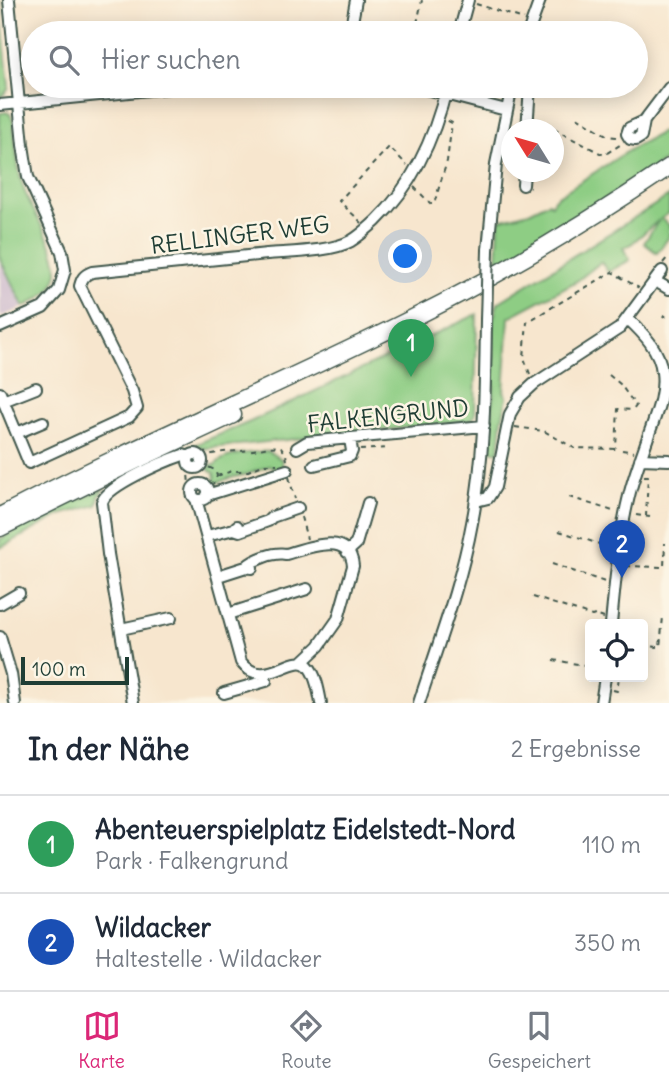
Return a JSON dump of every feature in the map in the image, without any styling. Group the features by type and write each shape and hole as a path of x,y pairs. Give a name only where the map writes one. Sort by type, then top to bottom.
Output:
{"highway":[{"path":"0,516 125,453 449,300 593,218 669,167"},
{"path":"0,528 130,463 374,350 472,300 598,226 669,180"}],"street":[{"path":"0,327 43,307 59,290 65,270 62,252 28,177 9,0"},
{"path":"352,21 355,0"},
{"path":"532,21 540,0"},
{"path":"462,21 468,1"},
{"path":"630,139 627,134 629,128 644,121 669,88"},
{"path":"0,105 62,98"},
{"name":"RELLINGER WEG","path":"80,286 86,275 92,272 327,248 348,242 385,212 411,177 429,144 444,98"},
{"path":"470,98 506,110"},
{"path":"419,703 464,562 476,501 484,424 488,250 494,180 509,98"},
{"path":"528,119 529,98"},
{"path":"476,501 488,498 495,487 512,408 526,390 620,328 658,276 669,289"},
{"path":"36,388 2,397 29,463 128,417 137,408 132,391 80,286 62,282"},
{"path":"608,619 625,515 638,456 661,397 663,375 657,354 628,319"},
{"path":"17,433 43,422"},
{"name":"FALKENGRUND","path":"297,448 307,442 419,433 484,424"},
{"path":"314,465 346,458 352,454 350,439"},
{"path":"133,703 102,502 104,495 169,460 183,455 188,465"},
{"path":"638,456 669,460"},
{"path":"218,576 246,567 250,569 310,547 332,543 348,552 353,566 338,619 319,646 302,662 264,674 250,671 241,662 207,536 200,493 285,468"},
{"path":"348,552 356,544 368,503"},
{"path":"207,536 234,529 240,531 298,508"},
{"path":"228,614 307,589"},
{"path":"0,604 19,593"},
{"path":"121,629 171,618"},
{"path":"0,636 13,684 15,703"},
{"path":"302,662 307,664 311,671 321,703"},
{"path":"225,694 266,681 264,674"},
{"path":"601,703 604,682"}],"path":[{"path":"418,21 422,0"},
{"path":"468,1 529,21"},
{"path":"528,116 604,155 630,139"},
{"path":"368,228 339,201 389,148 431,204 434,204 447,161 452,123 439,117"},
{"path":"577,117 608,136 615,137"},
{"path":"534,384 524,358 527,322 612,272 646,292"},
{"path":"663,317 669,319"},
{"path":"507,426 544,432 574,448 616,449 618,409 633,410 636,407 620,384 609,375"},
{"path":"386,408 411,411 419,433"},
{"path":"352,451 387,448"},
{"path":"622,450 638,456"},
{"path":"217,476 232,471 248,471 265,464 285,468"},
{"path":"188,465 197,472 208,467 215,470 217,476 214,483 200,493 189,485 188,465"},
{"path":"636,516 648,516 648,476 640,475"},
{"path":"569,497 621,513"},
{"path":"559,531 616,549"},
{"path":"624,566 664,567 665,543"},
{"path":"552,564 609,583"},
{"path":"533,597 604,619"},
{"path":"648,646 660,647 663,617"},
{"path":"553,660 585,665"},
{"path":"608,690 617,691 618,682"}],"shaded area":[{"path":"0,259 24,307 0,317"}],"green space":[{"path":"0,0 9,87 0,98"},
{"path":"6,112 13,121 23,187 51,245 57,268 51,288 24,307 0,259 0,113"},
{"path":"662,132 669,137 669,158 497,266 499,220 529,212 549,202 551,204 555,198"},
{"path":"669,196 669,213 661,219 669,225 669,237 657,253 644,243 659,220 623,248 630,260 608,272 601,262 577,281 509,317 504,391 507,397 499,452 490,450 494,383 493,320 498,303"},
{"path":"477,314 475,415 470,421 190,450 189,447 250,422"},
{"path":"267,451 281,459 284,470 269,466 216,483 209,490 206,486 215,479 214,473 207,466 232,456"},
{"path":"104,488 97,505 60,515 0,548 0,539 57,508"}],"place":[{"name":"Abenteuerspielplatz Eidelstedt-Nord","path":"411,377"},
{"name":"Wildacker","path":"622,578"}]}
